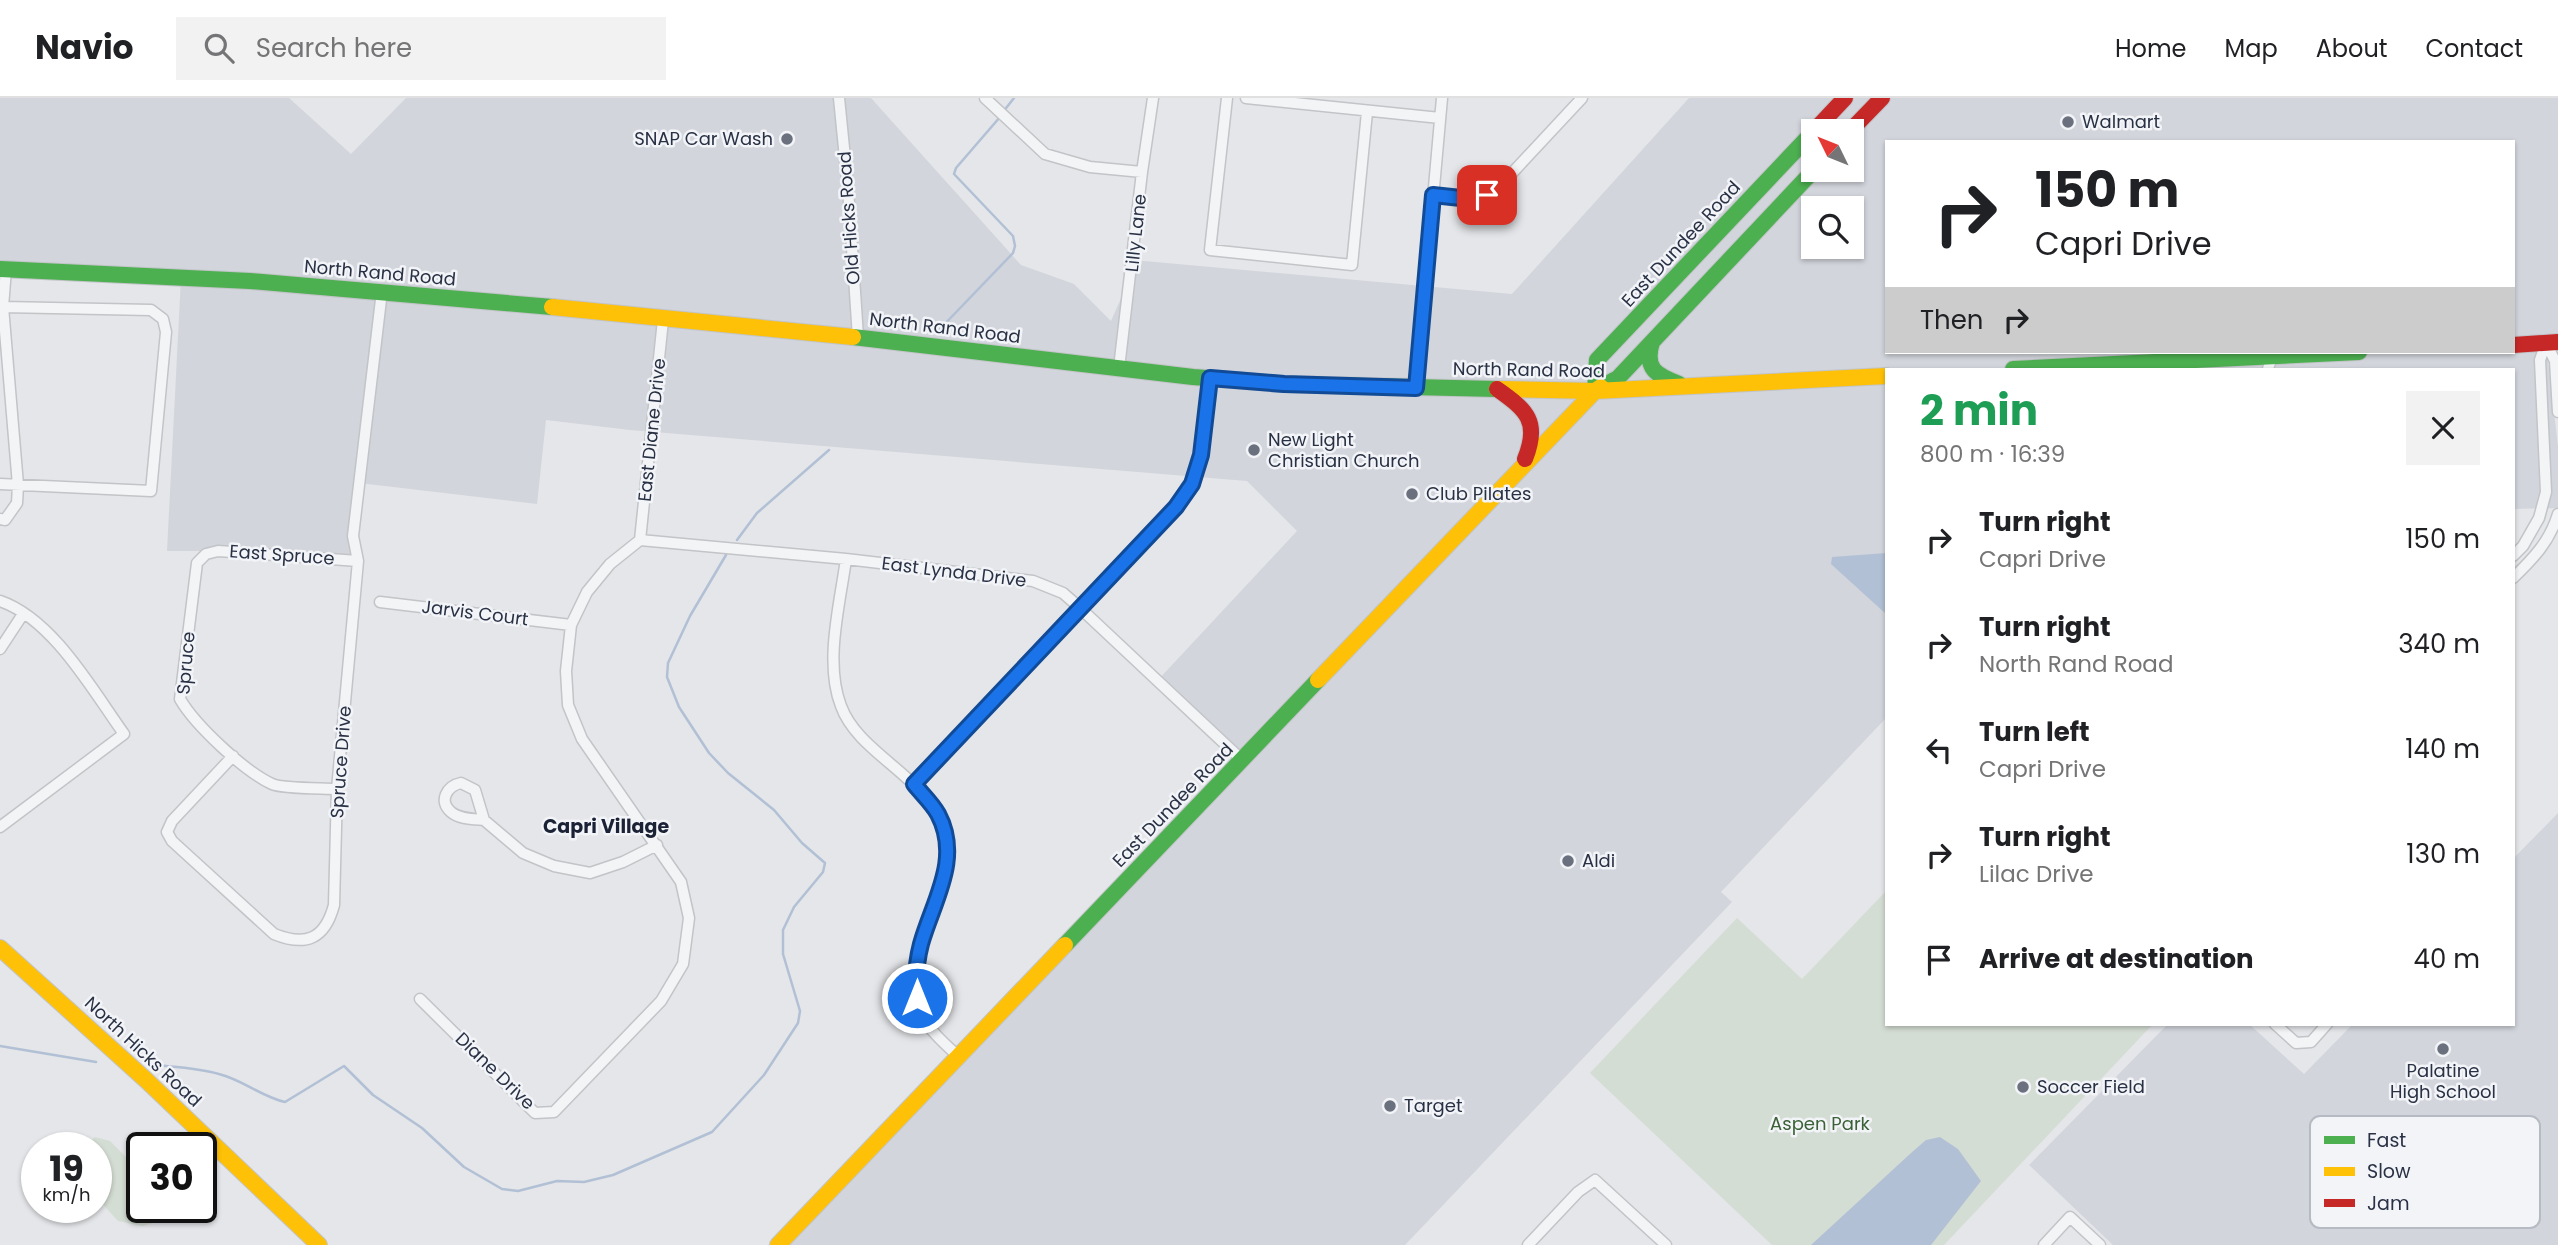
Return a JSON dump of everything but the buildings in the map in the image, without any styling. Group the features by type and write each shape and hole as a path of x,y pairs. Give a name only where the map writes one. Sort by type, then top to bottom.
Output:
{"main road":[{"name":"East Dundee Road","path":"1825,119 1845,98"},
{"path":"1862,119 1882,98"},
{"name":"East Dundee Road","path":"1595,391 1597,360 1801,145"},
{"name":"East Dundee Road","path":"778,1245 1595,391 1618,378 1803,182"},
{"name":"North Rand Road","path":"3,269 250,281 382,291 858,337 1119,368 1284,384 1595,391 1885,376"},
{"path":"1653,341 1648,357 1649,364 1663,378 1685,386"},
{"path":"2515,345 2552,343"},
{"path":"2078,368 2274,365 2346,354"},
{"path":"1497,389 1524,409 1531,419 1532,446 1520,470"},
{"name":"North Hicks Road","path":"0,948 146,1080 319,1245"}],"street":[{"name":"Old Hicks Road","path":"839,98 858,337"},
{"path":"985,98 1045,155 1090,167 1142,172"},
{"name":"Lilly Lane","path":"1119,368 1153,98"},
{"path":"1227,98 1210,250 1352,265 1367,111"},
{"path":"1246,98 1440,118"},
{"path":"1416,388 1442,98"},
{"path":"1433,195 1470,199 1487,195 1500,186 1582,98"},
{"path":"0,519 5,520 17,503 18,485 3,307 3,269"},
{"name":"Spruce Drive","path":"233,756 172,821 167,832 172,841 274,934 304,941 318,935 329,924 334,905 337,789 358,561 353,536 382,291"},
{"path":"0,484 151,491 166,331 163,319 151,310 3,307"},
{"name":"East Diane Drive","path":"640,540 663,320"},
{"path":"2552,343 2558,412"},
{"path":"2515,554 2523,547 2552,492 2540,360 2552,343"},
{"path":"914,784 1176,507 1192,484 1201,455 1210,378"},
{"path":"2515,576 2536,557 2554,527 2558,514"},
{"path":"484,820 523,853 554,866 590,873 623,862 657,845 582,739 568,705 566,671 571,625 587,592 610,564 640,540"},
{"name":"East Lynda Drive","path":"640,540 846,559 1033,581 1063,593 1243,761"},
{"name":"East Spruce","path":"206,554 218,551 358,561"},
{"name":"Spruce","path":"206,554 197,563 180,699 189,714 233,756"},
{"path":"846,559 832,666 841,707 857,732 914,784 937,813 946,836 948,861 921,944 915,976 917,998 925,1020 958,1056"},
{"path":"0,601 36,622 64,651 124,734 0,827"},
{"name":"Jarvis Court","path":"380,602 571,625"},
{"path":"0,649 23,614"},
{"path":"233,756 274,785 337,789"},
{"name":"Diane Drive","path":"421,999 535,1113 554,1112 661,1001 683,964 689,918 681,882 657,845"},
{"path":"2277,1026 2296,1043 2311,1042 2326,1026"},
{"path":"1528,1245 1578,1192 1595,1180 1666,1245"},
{"path":"2044,1245 2070,1217 2100,1245"}],"shaded area":[{"path":"0,98 289,98 351,154 406,98 871,98 1021,265 1074,284 1111,321 1131,276 1133,260 1512,294 1689,98 2558,98 2558,342 2546,344 2558,446 2558,508 2515,509 2515,368 1885,368 1885,719 1721,892 1732,902 1405,1245 778,1245 1243,761 1158,680 1297,531 1247,481 630,430 546,420 537,504 359,483 358,561 218,551 167,551 181,278 0,269"},
{"name":"Palatine High School","path":"2558,813 2558,1245 2113,1245 2029,1165 2166,1026 2251,1026 2304,1074 2351,1026 2515,1026 2515,857"}],"green space":[{"name":"Aspen Park","path":"1885,892 1885,1026 2151,1026 1944,1245 1772,1245 1590,1073 1737,918 1802,979"},
{"path":"112,1143 126,1157 126,1223 118,1221 112,1214"},
{"path":"128,1223 153,1223 143,1226"}],"water":[{"path":"1885,553 1885,613 1831,564 1832,557"},
{"path":"1940,1137 1958,1149 1981,1181 1931,1245 1811,1245 1926,1140"}],"waterway":[{"path":"1003,112 1014,98"},
{"path":"938,331 1013,253 1013,236 954,174 956,168 1000,117"},
{"path":"737,540 757,513 829,450"},
{"path":"146,1064 219,1074 285,1102 344,1066 373,1095 422,1128 464,1167 502,1189 518,1191 557,1181 584,1182 613,1175 712,1132 764,1075 798,1023 800,1011 783,954 783,930 794,907 823,872 825,863 802,843 774,810 728,773 709,753 679,707 667,677 668,663 690,616 726,555"},
{"path":"0,1046 96,1062"}],"traffic: fast":[{"path":"1595,391 1597,360 1801,145"},
{"path":"1601,387 1618,378 1803,182"},
{"path":"0,269 250,281 552,307"},
{"path":"853,337 1193,377 1284,384 1497,389"},
{"path":"1652,342 1650,359 1654,370 1679,384"},
{"path":"2033,368 2318,354"},
{"path":"1065,945 1318,680"}],"traffic: slow":[{"path":"552,307 853,337"},
{"path":"1497,389 1595,391 1885,376"},
{"path":"1318,680 1601,387"},
{"path":"778,1245 1065,945"},
{"path":"0,948 146,1080 319,1245"}],"traffic: jam":[{"path":"1825,119 1845,98"},
{"path":"1862,119 1882,98"},
{"path":"2515,345 2558,342"},
{"path":"1497,389 1528,418 1531,435 1525,459"}],"place":[{"name":"Walmart","path":"2068,122"},
{"name":"SNAP Car Wash","path":"787,139"},
{"name":"New Light Christian Church","path":"1254,450"},
{"name":"Club Pilates","path":"1412,494"},
{"name":"Aldi","path":"1568,861"},
{"name":"Palatine High School","path":"2443,1049"},
{"name":"Soccer Field","path":"2023,1087"},
{"name":"Target","path":"1390,1106"}],"district":[{"name":"Capri Village","path":"606,826"}],"route":[{"path":"917,998 915,976 921,944 948,861 946,836 937,813 914,784 1176,507 1192,484 1201,455 1210,378 1284,384 1416,388 1433,195 1470,199 1487,195"}]}
